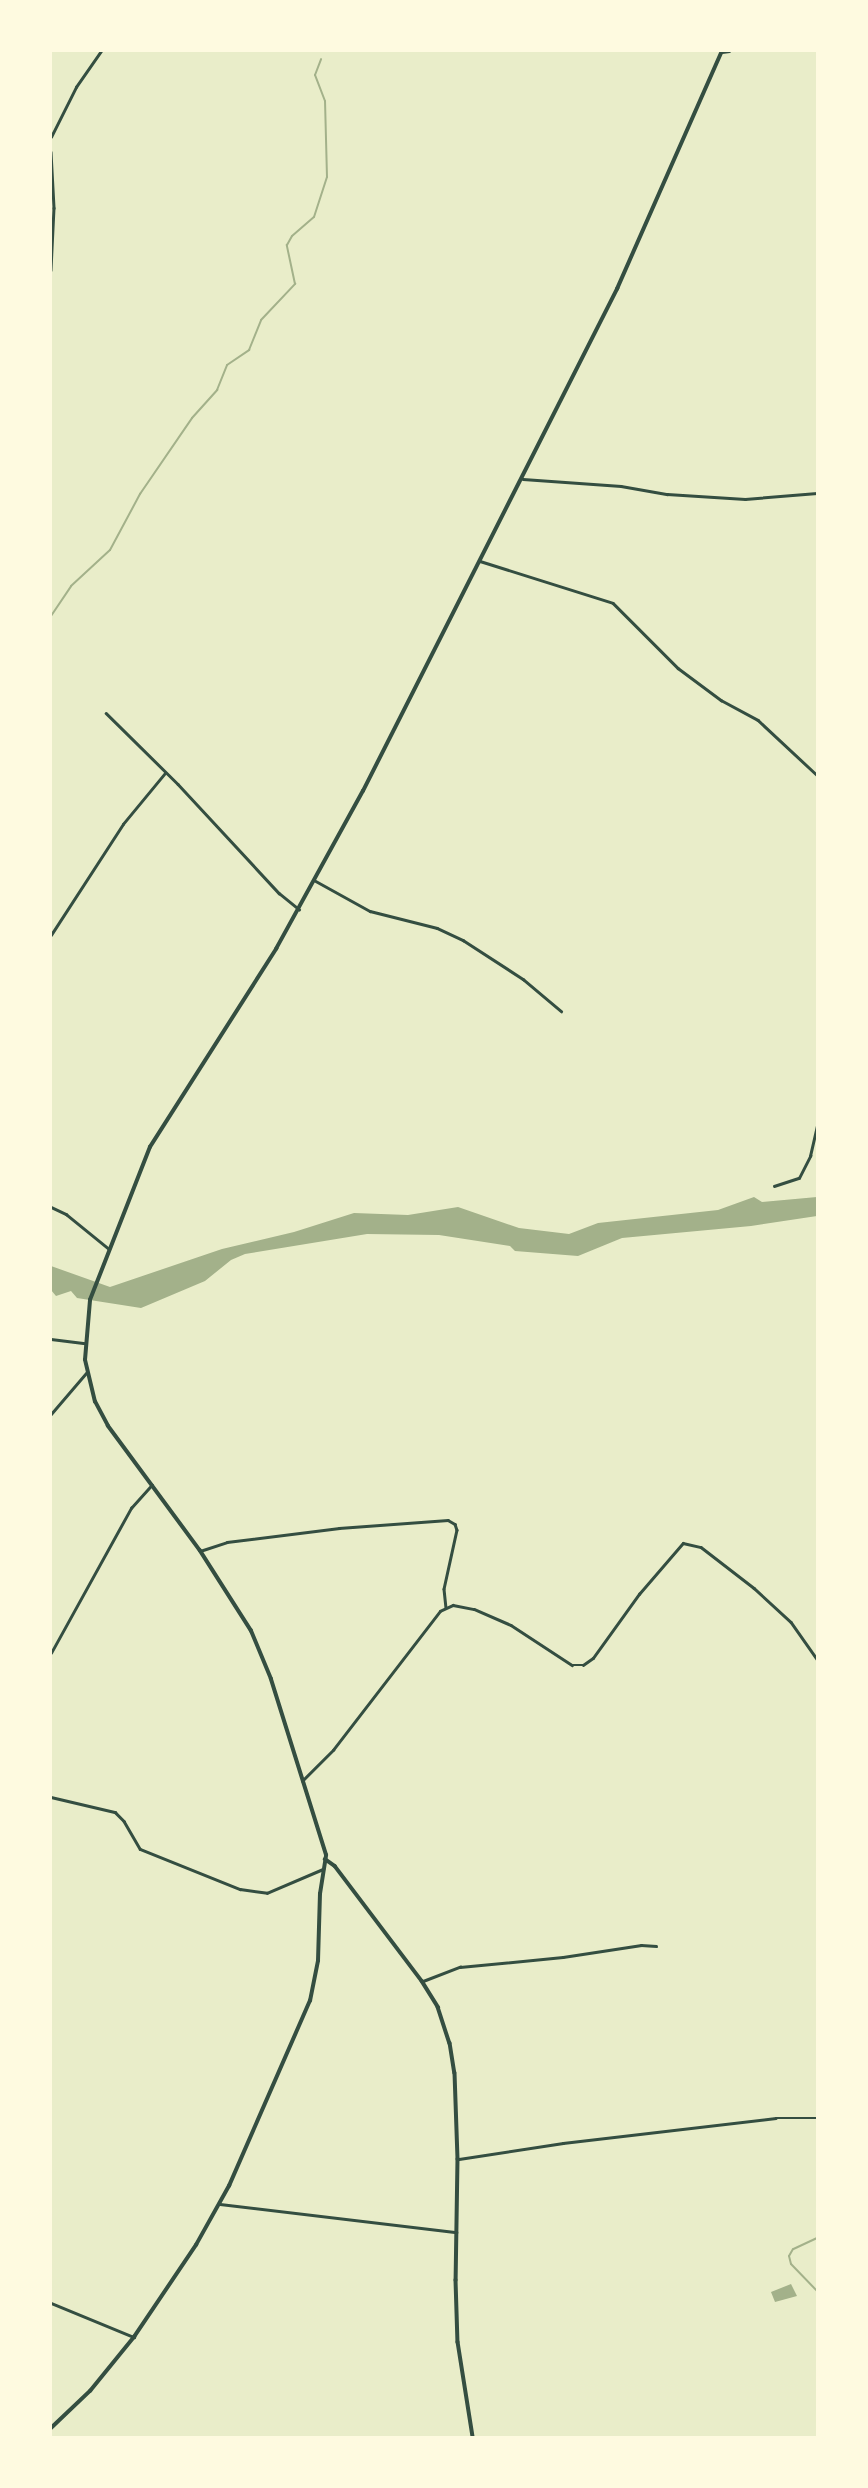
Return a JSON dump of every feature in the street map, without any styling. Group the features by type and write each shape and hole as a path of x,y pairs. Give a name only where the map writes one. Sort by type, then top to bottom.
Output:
{"street":[{"path":"51,137 56,121 101,51"},
{"path":"51,2428 90,2391 134,2337 220,2204 310,2001 318,1961 325,1859 260,1650 200,1551 102,1417 87,1372 85,1343 90,1300 154,1140 299,909 523,479 617,289 722,51 729,51"},
{"path":"51,152 54,208 51,270"},
{"path":"523,479 745,499 817,493"},
{"path":"480,561 613,603 678,668 720,700 758,720 817,775"},
{"path":"106,713 279,893 299,909"},
{"path":"51,934 118,832 165,773"},
{"path":"314,880 370,911 437,929 463,940 514,973 561,1011"},
{"path":"774,1186 799,1178 810,1156 817,1126"},
{"path":"51,1207 66,1214 109,1249"},
{"path":"51,1339 85,1343"},
{"path":"51,1414 87,1372"},
{"path":"51,1653 131,1508 152,1485"},
{"path":"200,1551 215,1544 268,1537 448,1520 455,1524 457,1530 444,1589 446,1607"},
{"path":"302,1781 333,1750 430,1620 446,1607 468,1606 498,1618 572,1665 583,1665 593,1658 678,1547 691,1542 709,1552 785,1615 817,1659"},
{"path":"51,1797 115,1812 124,1821 139,1848 240,1889 267,1893 323,1869"},
{"path":"325,1859 335,1866 422,1981 438,2007 450,2043 455,2073 458,2159 458,2342 473,2437"},
{"path":"422,1981 453,1968 563,1958 641,1945 656,1946"},
{"path":"458,2159 574,2141 776,2118 817,2118"},
{"path":"220,2204 456,2232"},
{"path":"51,2303 134,2337"}],"shaded area":[{"path":"754,1197 762,1202 817,1197 817,1216 751,1226 622,1238 578,1256 515,1251 510,1246 439,1235 367,1234 245,1254 231,1260 205,1281 141,1308 77,1298 71,1291 56,1296 51,1290 51,1266 110,1287 222,1249 294,1232 354,1213 408,1215 458,1207 519,1228 569,1234 598,1223 718,1210"},
{"path":"791,2284 797,2296 775,2302 771,2292"}],"waterway":[{"path":"51,616 71,586 110,550 140,494 192,418 217,390 227,365 249,350 261,320 295,284 287,245 292,236 314,217 327,177 325,101 315,75 321,59"},
{"path":"817,2238 793,2249 789,2256 791,2264 817,2291"}]}
